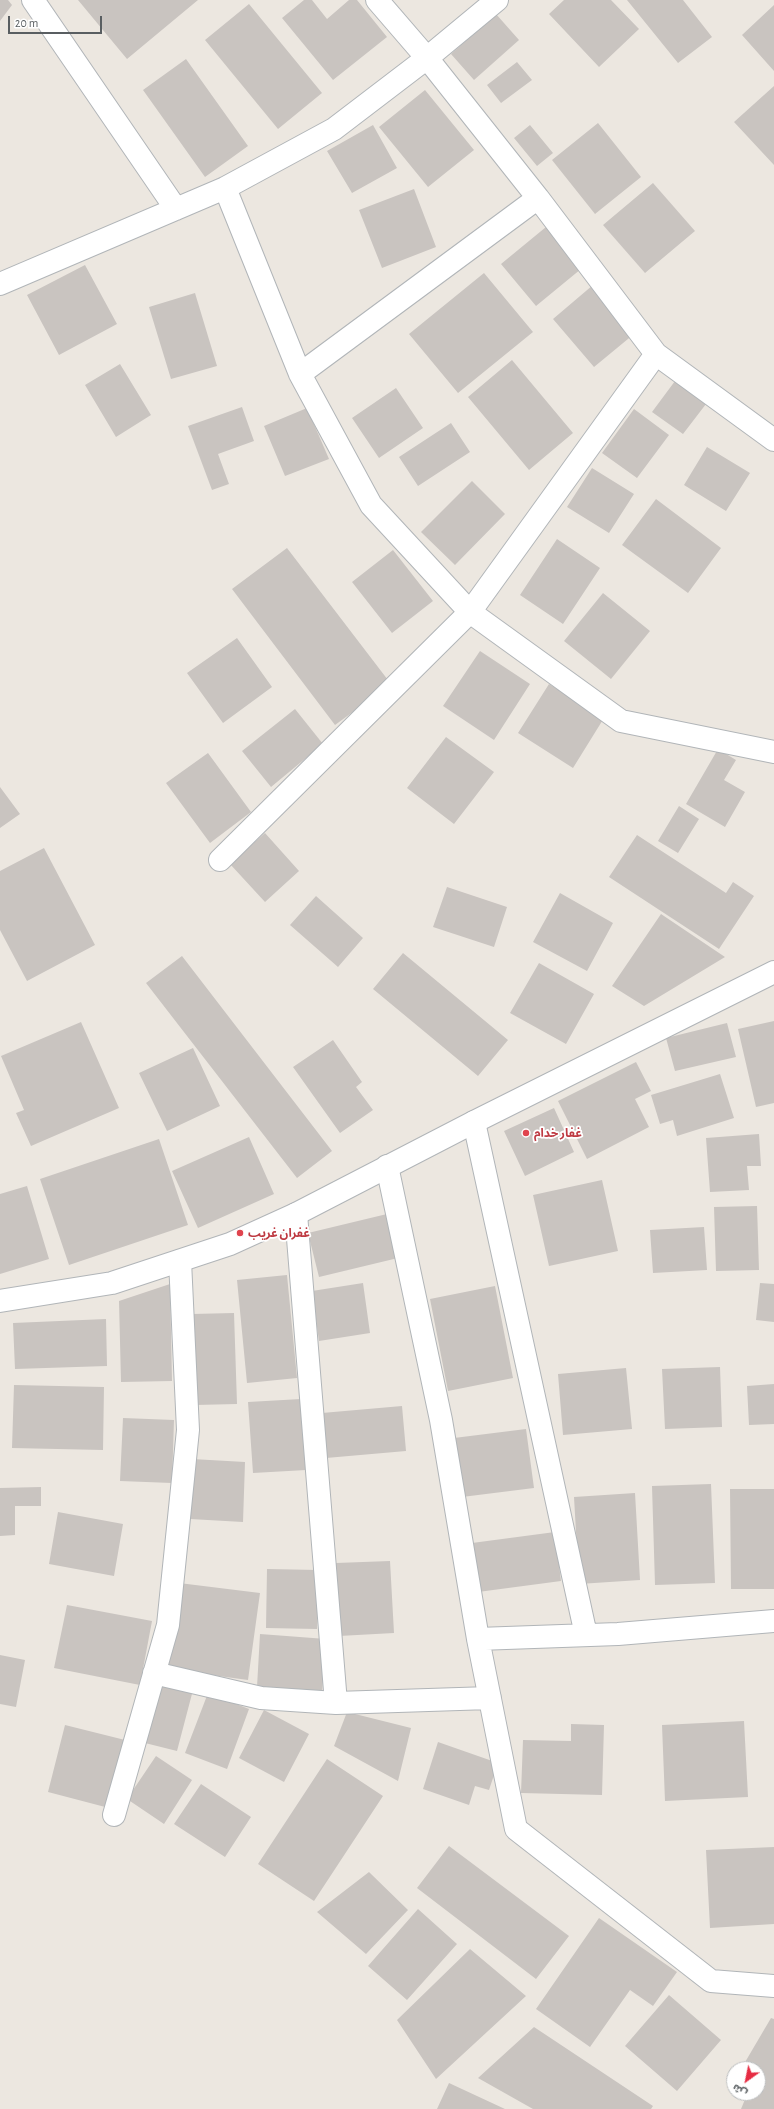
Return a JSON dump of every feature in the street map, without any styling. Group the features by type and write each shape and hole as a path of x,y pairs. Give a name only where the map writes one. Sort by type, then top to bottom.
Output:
{"street":[{"path":"33,0 176,209"},
{"path":"377,0 427,58 538,198 656,354 774,440"},
{"path":"0,284 225,188 334,129 427,58 497,0"},
{"path":"225,188 300,374 371,505 470,612 621,721 774,752"},
{"path":"300,374 538,198"},
{"path":"220,860 470,612 656,354"},
{"path":"0,1301 112,1283 230,1244 296,1214 387,1166 774,972"},
{"path":"474,1122 586,1635"},
{"path":"387,1166 441,1420 478,1639 516,1830 711,1982 774,1986"},
{"path":"296,1214 336,1702"},
{"path":"114,1815 168,1625 188,1430 180,1261"},
{"path":"478,1639 586,1635 774,1621"},
{"path":"154,1673 261,1698 336,1702 490,1698"}],"building":[{"path":"0,0 8,0 12,5 0,21"},
{"path":"78,0 198,0 127,59"},
{"path":"304,0 312,0 327,19 349,0 357,0 387,37 333,80 282,18"},
{"path":"564,0 611,0 639,29 599,67 549,14"},
{"path":"627,0 683,0 712,37 678,63"},
{"path":"249,4 322,93 278,129 205,40"},
{"path":"774,5 774,71 742,35"},
{"path":"496,14 519,40 474,80 451,54"},
{"path":"186,59 248,146 205,177 143,90"},
{"path":"517,62 532,80 501,103 487,85"},
{"path":"774,86 774,165 734,122"},
{"path":"425,90 474,150 428,187 379,127"},
{"path":"598,123 641,177 595,214 552,160"},
{"path":"373,125 397,168 352,193 327,151"},
{"path":"530,125 553,153 537,166 514,138"},
{"path":"653,183 695,231 645,273 603,225"},
{"path":"414,189 436,247 382,268 359,210"},
{"path":"546,227 581,269 536,306 501,264"},
{"path":"85,265 117,324 59,355 27,295"},
{"path":"484,273 533,332 458,393 409,334"},
{"path":"593,285 634,334 594,367 553,319"},
{"path":"195,293 217,366 171,379 149,307"},
{"path":"512,360 573,433 529,470 468,397"},
{"path":"120,364 151,415 116,437 85,385"},
{"path":"675,381 706,404 683,434 652,412"},
{"path":"396,388 423,428 379,458 352,418"},
{"path":"242,407 254,441 218,454 229,484 212,490 188,426"},
{"path":"307,408 329,459 285,476 264,426"},
{"path":"634,409 669,435 637,478 602,453"},
{"path":"451,423 470,452 418,486 399,457"},
{"path":"707,447 750,473 726,511 684,485"},
{"path":"592,468 634,494 609,533 567,507"},
{"path":"472,481 505,514 455,565 421,532"},
{"path":"656,499 721,548 688,593 622,545"},
{"path":"557,539 600,568 563,624 520,595"},
{"path":"287,548 391,684 335,725 232,589"},
{"path":"393,550 433,601 392,633 352,582"},
{"path":"603,593 650,631 611,679 564,641"},
{"path":"237,638 272,687 223,723 187,673"},
{"path":"480,651 530,684 494,740 443,706"},
{"path":"549,684 604,718 573,768 518,733"},
{"path":"295,709 323,744 271,787 242,751"},
{"path":"446,737 494,772 454,824 407,788"},
{"path":"718,749 736,760 724,780 745,792 725,827 686,804"},
{"path":"208,753 251,812 210,843 166,783"},
{"path":"0,787 20,814 0,828"},
{"path":"679,806 699,819 678,853 658,841"},
{"path":"265,833 299,871 265,902 230,864"},
{"path":"637,835 726,893 733,882 754,896 719,949 609,877"},
{"path":"44,848 95,945 27,981 0,930 0,871"},
{"path":"447,887 507,907 494,947 433,927"},
{"path":"560,893 613,923 587,971 533,942"},
{"path":"316,896 363,938 338,967 290,925"},
{"path":"661,914 725,957 644,1006 612,986"},
{"path":"403,953 508,1040 478,1076 373,989"},
{"path":"182,956 332,1151 297,1178 146,983"},
{"path":"539,963 594,994 566,1044 510,1013"},
{"path":"774,1021 774,1103 756,1107 738,1029"},
{"path":"81,1022 119,1108 31,1146 16,1113 24,1110 1,1056"},
{"path":"727,1023 736,1057 675,1071 666,1038"},
{"path":"333,1040 362,1082 356,1087 373,1110 340,1133 293,1067"},
{"path":"193,1048 220,1106 167,1131 139,1073"},
{"path":"636,1062 651,1091 635,1099 649,1127 587,1159 558,1101"},
{"path":"720,1074 734,1118 677,1136 673,1120 660,1124 651,1095"},
{"path":"554,1108 574,1152 525,1176 504,1131"},
{"path":"759,1134 761,1166 747,1166 749,1190 710,1192 706,1138"},
{"path":"249,1137 274,1194 198,1228 172,1171"},
{"path":"159,1139 188,1225 69,1265 40,1179"},
{"path":"602,1180 618,1251 549,1266 533,1195"},
{"path":"27,1186 49,1259 0,1274 0,1194"},
{"path":"757,1206 759,1270 716,1271 714,1207"},
{"path":"387,1214 398,1258 319,1277 308,1233"},
{"path":"704,1227 707,1270 653,1273 650,1230"},
{"path":"287,1275 297,1378 247,1383 237,1280"},
{"path":"363,1283 370,1333 319,1341 312,1291"},
{"path":"760,1283 774,1284 774,1322 756,1320"},
{"path":"170,1284 172,1381 121,1382 119,1301"},
{"path":"495,1286 513,1378 448,1391 430,1299"},
{"path":"234,1313 237,1404 195,1405 192,1314"},
{"path":"106,1319 107,1366 15,1369 13,1323"},
{"path":"720,1367 722,1427 665,1429 662,1369"},
{"path":"626,1368 632,1429 563,1435 558,1374"},
{"path":"774,1384 774,1424 749,1425 747,1386"},
{"path":"14,1385 104,1387 103,1450 12,1448"},
{"path":"301,1399 306,1470 253,1473 248,1402"},
{"path":"402,1406 406,1451 326,1458 322,1413"},
{"path":"123,1418 174,1420 172,1483 120,1481"},
{"path":"526,1429 534,1488 462,1497 454,1438"},
{"path":"192,1459 245,1462 243,1522 190,1519"},
{"path":"711,1484 715,1583 655,1585 652,1486"},
{"path":"41,1487 41,1506 15,1506 15,1535 0,1536 0,1488"},
{"path":"730,1489 774,1489 774,1589 731,1589"},
{"path":"635,1493 640,1580 579,1584 574,1497"},
{"path":"58,1512 123,1524 114,1576 49,1564"},
{"path":"555,1532 561,1581 478,1592 472,1543"},
{"path":"390,1561 394,1633 339,1636 336,1563"},
{"path":"267,1569 318,1570 317,1629 266,1628"},
{"path":"179,1583 260,1593 248,1680 167,1669"},
{"path":"67,1605 152,1621 140,1685 54,1668"},
{"path":"260,1634 326,1639 322,1692 257,1687"},
{"path":"0,1655 25,1660 16,1707 0,1704"},
{"path":"157,1681 193,1690 177,1751 141,1742"},
{"path":"208,1693 249,1709 227,1769 185,1753"},
{"path":"264,1710 309,1734 284,1782 239,1758"},
{"path":"347,1712 411,1728 398,1781 334,1746"},
{"path":"744,1721 748,1797 665,1801 662,1725"},
{"path":"571,1724 604,1725 602,1795 521,1793 523,1740 571,1741"},
{"path":"65,1725 125,1740 109,1808 48,1792"},
{"path":"438,1742 498,1763 489,1790 475,1786 469,1805 423,1789"},
{"path":"156,1756 192,1780 164,1824 127,1799"},
{"path":"327,1759 383,1796 314,1901 258,1864"},
{"path":"201,1784 251,1817 225,1857 174,1824"},
{"path":"449,1846 569,1936 536,1979 417,1888"},
{"path":"774,1847 774,1924 710,1928 706,1850"},
{"path":"369,1872 408,1910 366,1954 317,1912"},
{"path":"418,1909 457,1944 407,2000 368,1966"},
{"path":"599,1918 677,1972 653,2006 630,1990 590,2047 536,2009"},
{"path":"470,1949 526,1996 436,2079 397,2020"},
{"path":"669,1995 721,2040 677,2091 625,2046"},
{"path":"771,2018 774,2019 774,2109 741,2109 744,2101 766,2101 766,2061 746,2061"},
{"path":"534,2027 653,2106 651,2109 533,2109 478,2078"},
{"path":"449,2083 505,2109 437,2109"}],"place":[{"name":"غفار خدام","path":"526,1133"},
{"name":"غفران غريب","path":"240,1233"}]}
